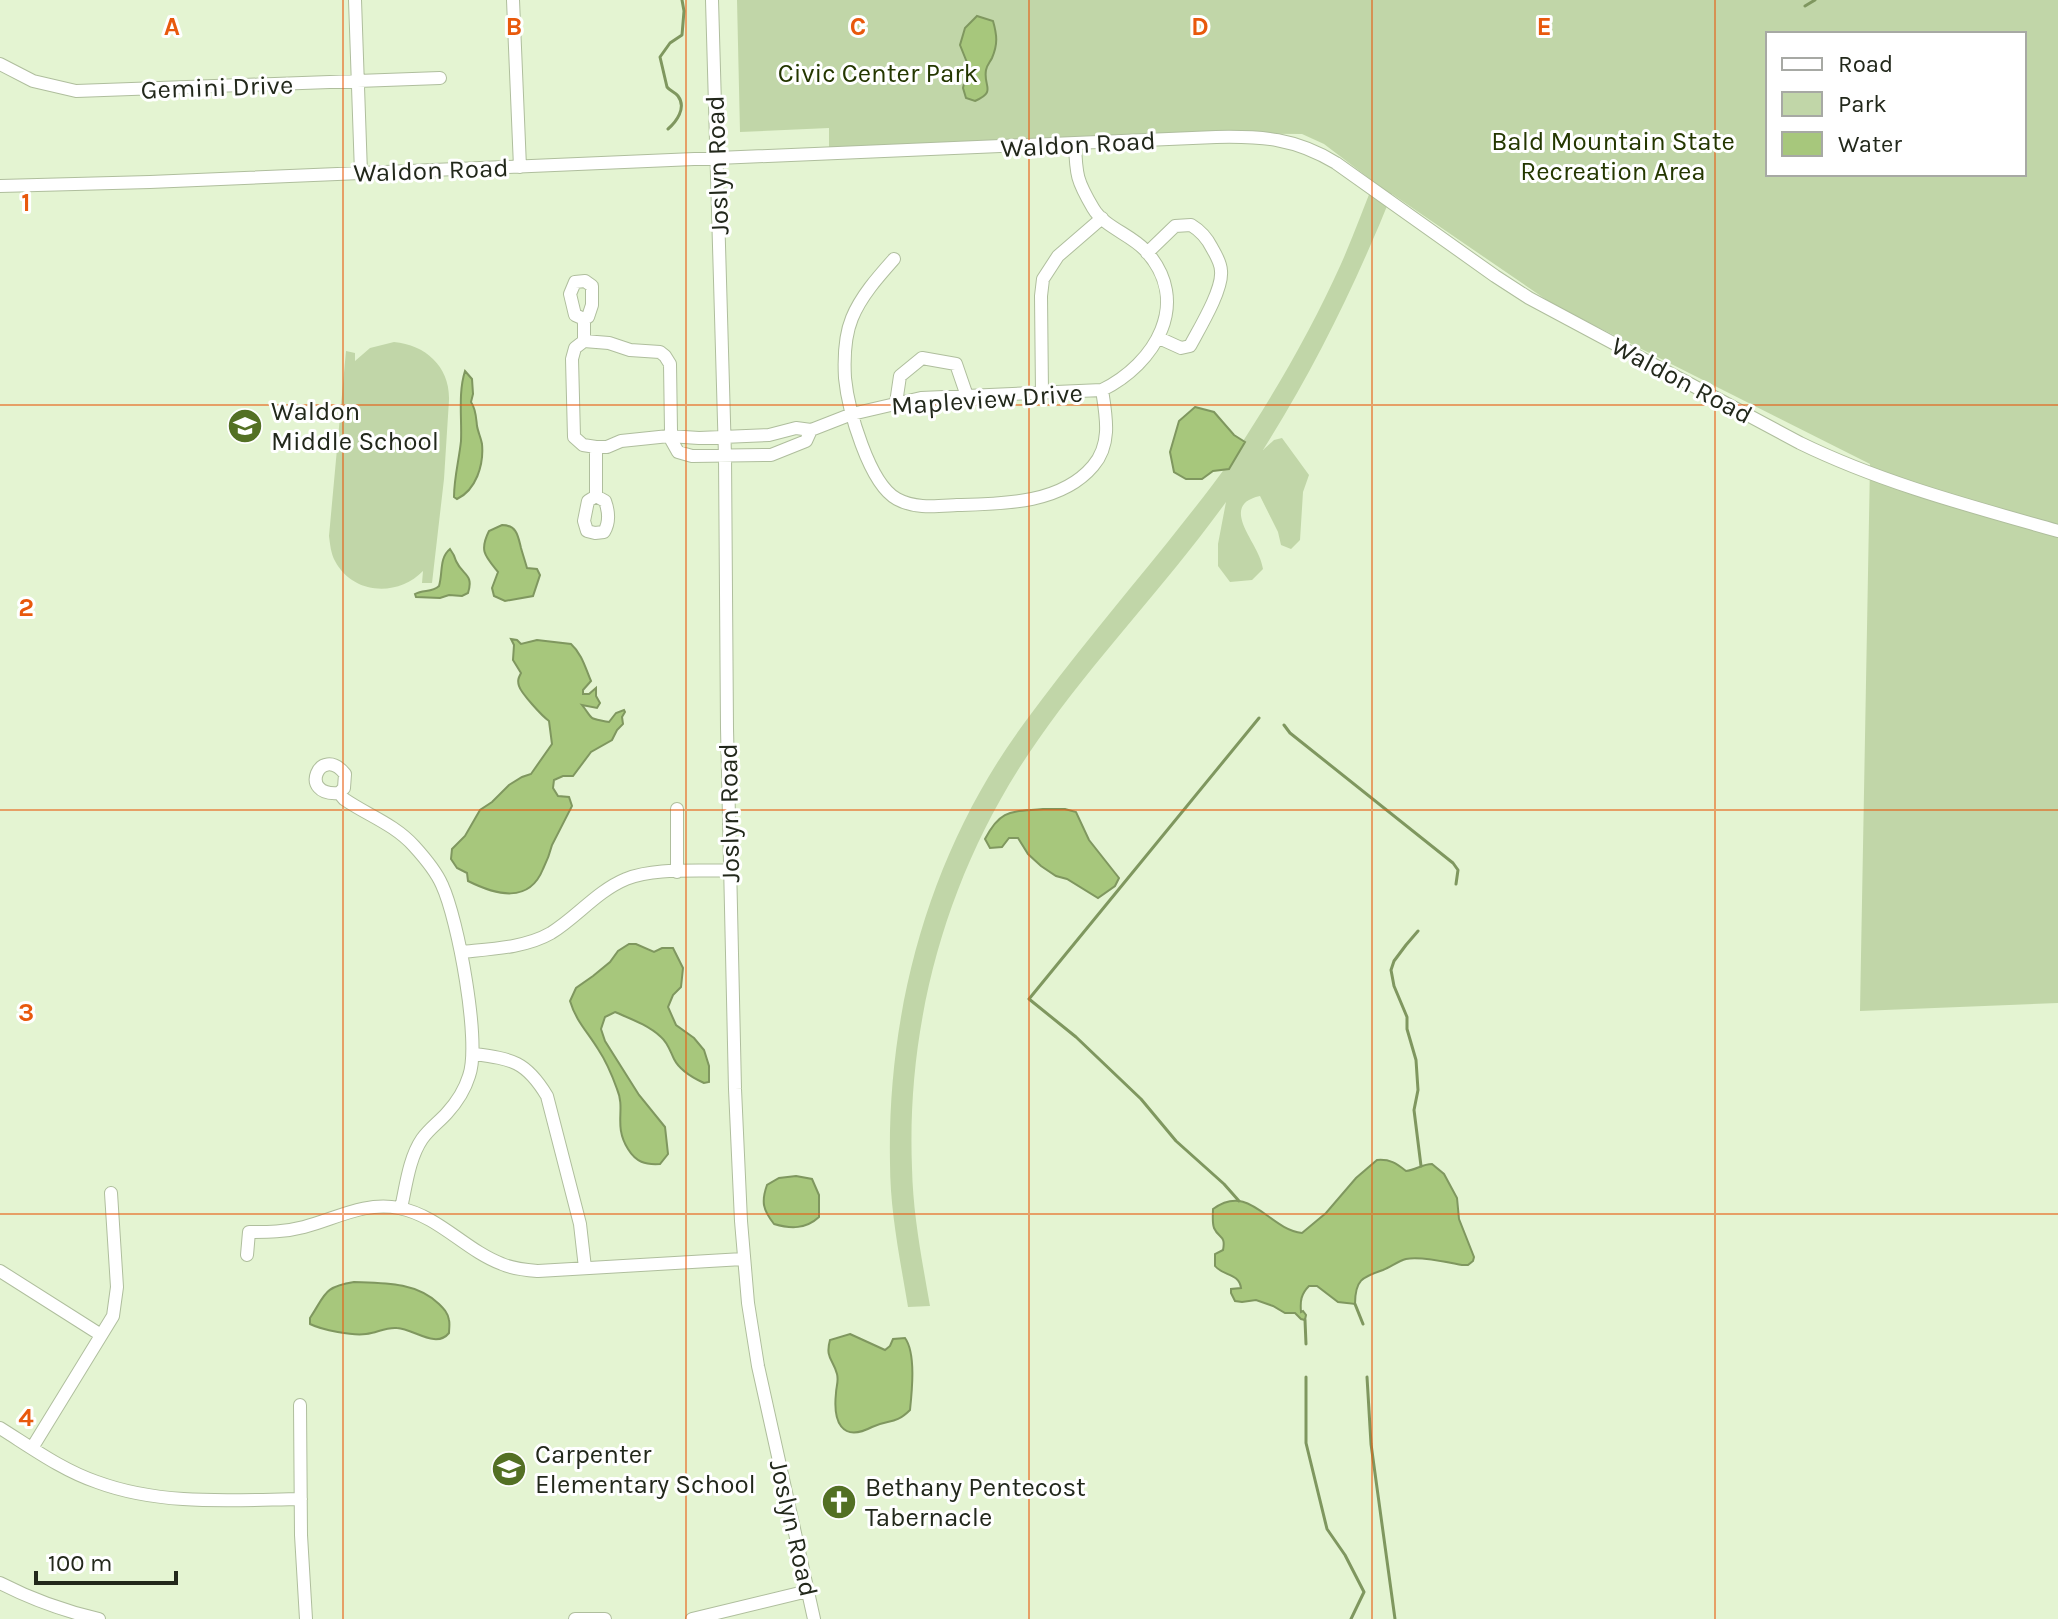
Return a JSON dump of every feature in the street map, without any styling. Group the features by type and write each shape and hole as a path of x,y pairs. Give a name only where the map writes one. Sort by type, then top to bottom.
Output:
{"street":[{"path":"355,0 361,173"},
{"path":"513,0 520,167"},
{"name":"Joslyn Road","path":"712,0 725,456 735,1089 743,1259 758,1366 814,1619"},
{"name":"Gemini Drive","path":"0,64 33,81 76,91 440,78"},
{"name":"Waldon Road","path":"0,186 1255,137 1275,139 1303,146 1348,170 1529,298 1800,443 1889,482 2058,531"},
{"name":"Mapleview Drive","path":"596,447 669,436 724,438 769,435 796,428 811,430 852,414 921,398 1102,390 1120,381 1151,352 1159,338 1165,316 1165,282 1147,253 1093,209 1079,185 1075,144"},
{"path":"1042,393 1043,279 1058,256 1102,218"},
{"path":"1147,253 1175,226 1191,225 1209,242 1222,270 1211,306 1190,346 1181,348 1159,338"},
{"path":"852,414 845,380 851,320 864,297 894,259"},
{"path":"584,319 584,341"},
{"path":"596,496 596,447 578,442 573,433 572,359 575,348 584,341 609,343 630,350 660,352 665,356 670,364 669,436"},
{"path":"896,403 900,376 922,358 956,364 967,396"},
{"name":"Mapleview Drive","path":"852,414 864,450 889,494 901,501 924,506 1023,501 1071,484 1093,466 1102,450 1107,426 1102,390"},
{"name":"Mapleview Drive","path":"669,436 678,452 692,456 771,455 806,441 811,430"},
{"path":"769,435 771,455"},
{"path":"339,793 353,805 402,834 432,869 442,883 453,914 461,952 474,1054 469,1076 458,1099 429,1130 415,1152 401,1208"},
{"path":"677,809 677,872"},
{"path":"461,952 502,948 549,934 612,886 642,874 731,870"},
{"path":"474,1054 507,1058 522,1066 537,1080 547,1096 580,1224 585,1268"},
{"path":"32,1448 113,1316 117,1287 111,1193"},
{"path":"247,1255 249,1232 290,1230 370,1207 401,1208 422,1216 501,1264 519,1269 538,1271 743,1259"},
{"path":"0,1271 101,1335"},
{"path":"300,1405 306,1619"},
{"path":"0,1428 51,1461 124,1491 158,1497 231,1501 301,1499"},
{"path":"0,1583 72,1613 99,1619"},
{"path":"692,1619 808,1591"},
{"path":"575,1619 605,1619"}],"green space":[{"name":"Bald Mountain State Recreation Area","path":"737,0 2058,0 2058,1003 1860,1011 1870,464 1554,305 1392,194 1334,325 1263,450 1274,440 1282,438 1309,475 1303,492 1300,540 1291,549 1281,545 1260,496 1249,500 1243,506 1242,522 1263,569 1252,580 1230,582 1218,566 1218,544 1226,502 1060,709 1007,788 980,838 940,944 926,999 917,1055 912,1111 913,1186 930,1306 908,1307 892,1199 891,1104 907,988 921,931 940,876 964,822 992,771 1025,722 1208,490 1262,411 1329,289 1374,182 1324,144 1302,134 1215,133 829,148 829,128 740,132"},
{"path":"394,342 426,353 445,377 449,400 444,479 432,583 422,583 423,571 401,585 376,588 353,581 343,572 334,558 329,536 346,351 355,353 355,361 370,348"}],"water":[{"path":"977,16 993,21 996,40 986,70 986,94 975,101 966,98 963,88 968,65 960,45 965,28"},
{"path":"465,371 472,379 471,402 476,413 482,452 474,483 457,499 454,490 461,441 461,397"},
{"path":"1195,407 1214,412 1234,435 1245,442 1229,469 1213,471 1202,479 1186,479 1174,472 1170,452 1179,421"},
{"path":"502,525 514,529 527,568 537,569 540,575 533,596 505,601 494,596 492,588 498,572 487,557 484,544 489,531"},
{"path":"450,549 469,578 468,593 440,598 416,597 415,594 439,586 443,561"},
{"path":"511,639 521,644 537,640 571,644 581,656 591,681 583,694 589,694 596,688 600,703 597,708 582,705 590,716 609,722 616,713 625,712 623,724 612,740 591,752 573,776 554,780 553,788 558,796 569,797 572,806 537,880 520,892 500,893 468,881 467,873 457,868 451,859 452,849 465,836 480,810 509,785 531,774 552,744 549,721 519,686 521,673 513,660 514,645"},
{"path":"1043,809 1076,812 1089,840 1119,878 1115,886 1098,898 1041,866 1028,854 1018,838 1009,838 1002,847 990,848 985,839 1002,817 1015,812"},
{"path":"629,944 654,952 673,948 683,968 681,987 668,1007 676,1025 704,1050 709,1066 709,1082 704,1083 680,1067 665,1042 651,1029 615,1012 605,1017 601,1029 605,1041 639,1095 665,1127 668,1154 660,1164 641,1162 628,1149 621,1132 619,1097 613,1079 570,1001 576,988"},
{"path":"1377,1160 1393,1162 1406,1171 1432,1164 1444,1174 1457,1198 1459,1219 1473,1261 1462,1265 1426,1259 1403,1260 1361,1281 1356,1290 1355,1304 1338,1302 1317,1286 1309,1286 1301,1301 1305,1320 1295,1313 1285,1313 1256,1300 1235,1301 1231,1289 1241,1288 1240,1283 1215,1266 1215,1254 1223,1250 1224,1242 1214,1228 1213,1209 1226,1202 1238,1201 1259,1209 1290,1230 1302,1233 1326,1213 1356,1178"},
{"path":"796,1176 812,1179 819,1195 819,1217 798,1227 774,1224 764,1206 767,1185 779,1178"},
{"path":"354,1282 399,1285 420,1291 446,1311 449,1333 438,1339 397,1328 353,1334 310,1324 310,1318 326,1293 336,1286"},
{"path":"850,1334 885,1350 893,1339 905,1338 911,1353 912,1372 910,1410 896,1420 853,1432 846,1431 838,1420 835,1403 838,1377 828,1351 830,1340"}],"waterway":[{"path":"668,129 677,119 681,105 678,96 667,87 660,57 670,43 682,35 682,0"},
{"path":"1805,6 1815,0"},
{"path":"1239,1201 1176,1141 1141,1099 1076,1037 1029,999 1259,718"},
{"path":"1284,725 1290,733 1453,863 1458,870 1456,884"},
{"path":"1418,931 1394,961 1391,970 1407,1017 1407,1029 1416,1060 1418,1090 1414,1110 1421,1166"},
{"path":"1355,1304 1363,1324"},
{"path":"1305,1320 1306,1344"},
{"path":"1306,1377 1306,1443 1327,1529 1364,1592 1351,1619"},
{"path":"1367,1377 1371,1444 1395,1619"}],"place":[{"name":"Waldon Middle School","path":"245,426"},
{"name":"Carpenter Elementary School","path":"509,1469"},
{"name":"Bethany Pentecost Tabernacle","path":"839,1502"}],"park label":[{"name":"Civic Center Park","path":"878,73"}]}
